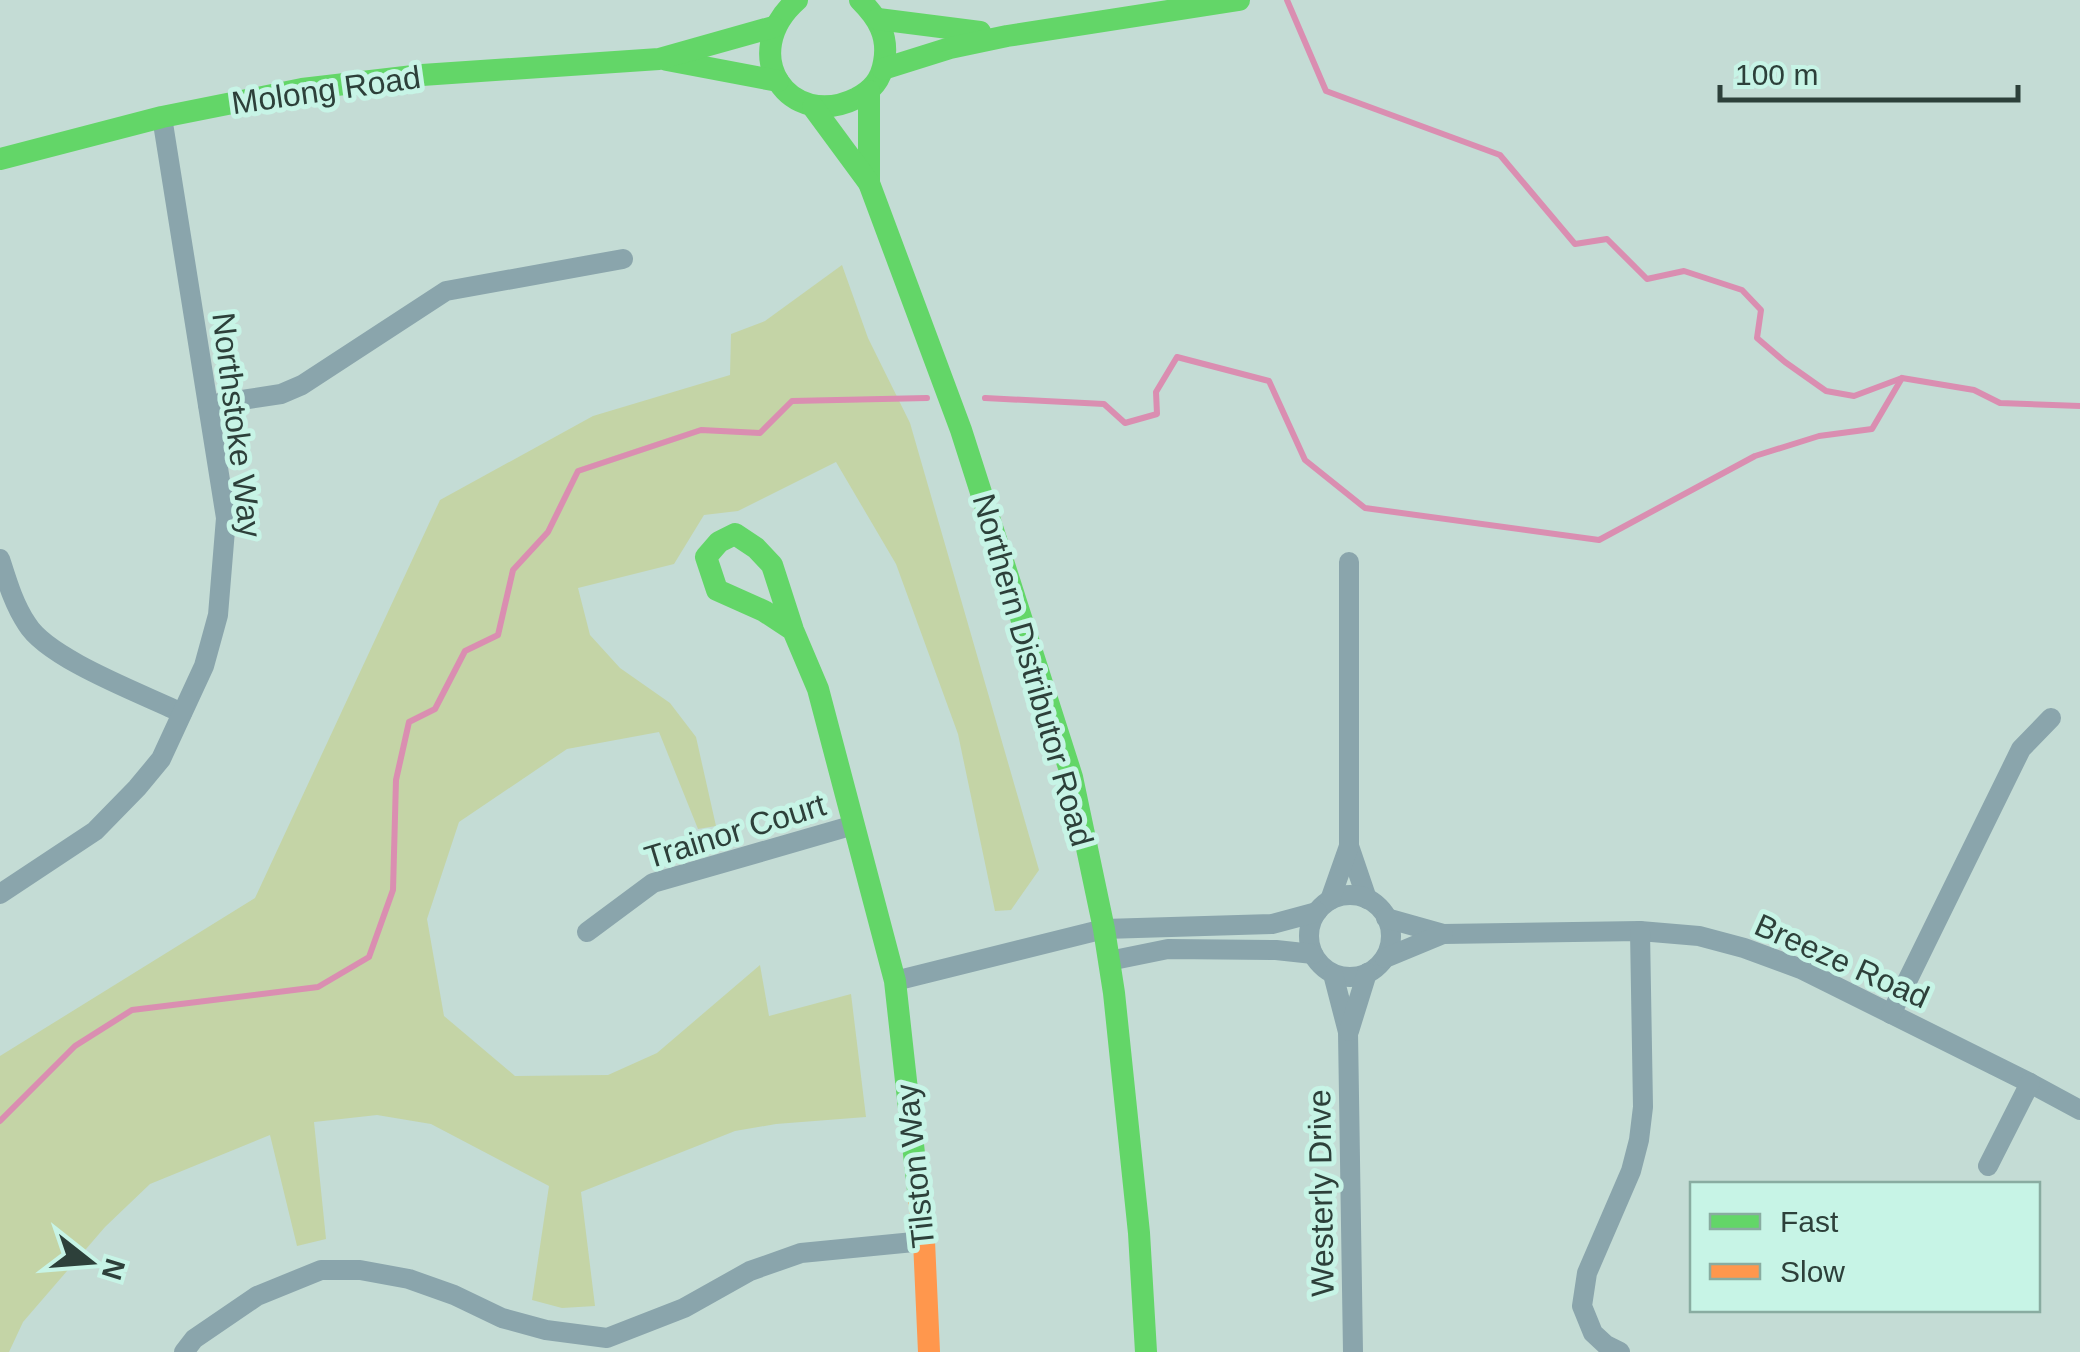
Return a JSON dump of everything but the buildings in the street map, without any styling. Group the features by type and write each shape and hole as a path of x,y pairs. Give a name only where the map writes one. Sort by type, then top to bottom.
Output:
{"main road":[{"path":"812,107 842,107 869,91 883,69 886,45 878,19 860,0"},
{"path":"883,69 950,48 1007,36 1239,0"},
{"path":"778,81 769,57 783,10"},
{"name":"Molong Road","path":"659,59 783,10"},
{"path":"878,19 1007,36"},
{"name":"Molong Road","path":"0,160 162,117 302,89 388,79 659,59 778,81"},
{"name":"Northern Distributor Road","path":"778,81 790,95 812,107 869,183 961,430 1072,777 1104,929 1122,1058 1138,1214 1146,1352"},
{"name":"Northern Distributor Road","path":"869,91 869,183"},
{"name":"Tilston Way","path":"793,630 818,689 896,981 924,1241 929,1352"}],"street":[{"name":"Northstoke Way","path":"0,894 95,831 161,759 204,666 218,614 226,518 162,117"},
{"path":"208,406 281,394 302,385 446,291 623,259"},
{"path":"0,559 28,628 58,654 182,713"},
{"path":"1349,562 1349,846 1367,899"},
{"path":"1891,1014 2022,749 2052,718"},
{"name":"Trainor Court","path":"588,932 652,883 854,826"},
{"path":"896,981 1104,929 1272,924 1324,906 1342,896 1367,899 1386,918 1390,938 1385,958 1367,973 1350,977 1333,974 1318,962 1309,940 1310,925 1324,906 1349,846"},
{"name":"Breeze Road","path":"1386,918 1442,934 1640,932 1699,936 1744,948 1801,969 2080,1110"},
{"path":"1620,1352 1593,1333 1582,1306 1587,1274 1639,1140 1643,1107 1640,932"},
{"name":"Breeze Road","path":"1385,958 1442,934"},
{"path":"1109,960 1168,949 1313,954"},
{"name":"Westerly Drive","path":"1348,1032 1367,973"},
{"name":"Westerly Drive","path":"1333,974 1348,1032 1354,1352"},
{"path":"1988,1166 2030,1083"},
{"path":"184,1352 194,1339 257,1296 321,1270 360,1270 409,1278 502,1318 546,1330 607,1338 684,1308 750,1272 801,1253 924,1241"}],"green space":[{"path":"842,265 868,338 910,423 1039,870 1011,910 995,911 958,734 896,564 836,462 738,511 704,515 674,564 578,588 590,635 620,668 670,703 696,737 716,826 698,829 659,732 567,749 459,822 427,919 444,1016 515,1076 608,1075 657,1053 760,965 769,1016 851,994 866,1117 735,1131 581,1192 595,1306 562,1308 532,1300 549,1186 431,1124 377,1115 314,1122 326,1239 297,1246 270,1135 150,1184 105,1227 23,1322 9,1352 0,1352 0,1056 255,898 440,500 593,416 730,375 731,334 765,321"}],"waterway":[{"path":"1287,0 1326,91 1500,155 1575,244 1607,239 1647,279 1684,271 1742,290 1761,310 1757,338 1826,391 1854,396 1902,378 1974,390 2000,403 2080,406"},
{"path":"985,398 1104,404 1125,423 1157,414 1156,392 1177,357 1269,381 1305,460 1365,508 1599,540 1755,456 1819,436 1872,429 1902,378"},
{"path":"0,1121 75,1046 132,1010 318,987 369,957 393,890 396,780 409,722 435,709 465,651 498,635 513,570 548,532 578,471 701,430 760,433 792,401 927,398"}],"traffic: fast":[{"path":"797,0 779,21 771,43 771,64 779,82 792,96 810,105 832,106 867,92 883,68 883,36 877,21 860,0"},
{"path":"883,69 950,48 1007,36 1239,0"},
{"path":"878,19 980,32"},
{"path":"0,159 162,117 302,89 422,75 659,59 773,27"},
{"path":"667,60 778,81"},
{"path":"869,91 869,183"},
{"path":"813,107 869,183 961,430 1072,777 1114,993 1139,1233 1146,1352"},
{"path":"793,630 764,611 717,590 706,557 719,542 735,534 772,565 818,689 895,981 919,1199"}],"traffic: slow":[{"path":"919,1199 929,1352"}]}
